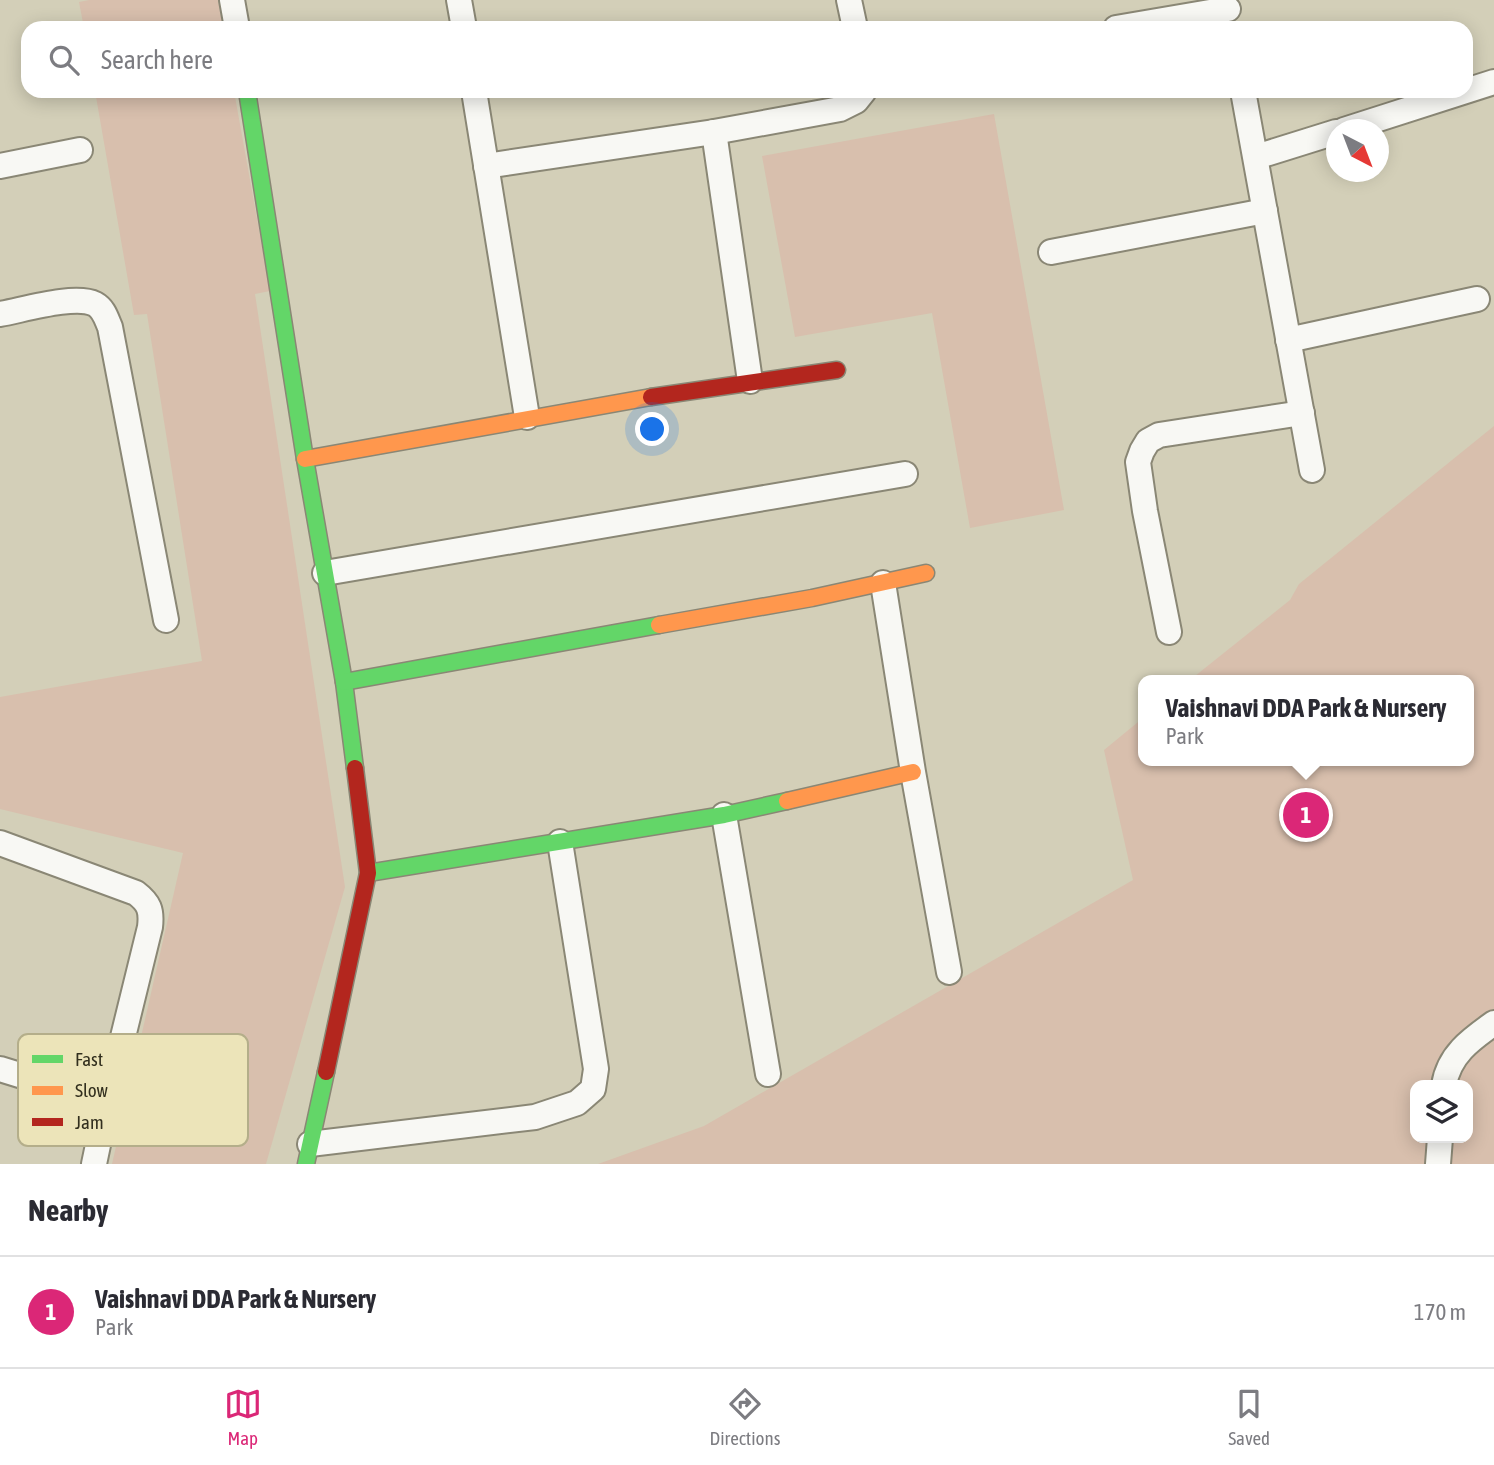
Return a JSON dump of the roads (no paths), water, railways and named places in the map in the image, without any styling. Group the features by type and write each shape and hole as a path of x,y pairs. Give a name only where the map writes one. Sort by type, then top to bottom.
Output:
{"street":[{"path":"232,0 236,21"},
{"path":"459,0 463,21"},
{"path":"849,0 854,21"},
{"path":"1165,21 1229,12"},
{"path":"1473,89 1494,82"},
{"path":"248,98 305,459 344,682 368,873 308,1154 535,1116 577,1103 593,1089 596,1069 560,842"},
{"path":"475,98 527,417"},
{"path":"486,166 714,132 840,109 858,98"},
{"path":"1245,98 1312,470"},
{"path":"1378,119 1444,98"},
{"path":"714,132 750,381"},
{"path":"1256,158 1326,135"},
{"path":"0,166 80,150"},
{"path":"1051,252 1265,211"},
{"path":"1288,340 1477,299"},
{"path":"0,314 74,300 93,303 103,310 110,327 166,620"},
{"path":"305,459 527,417 836,370"},
{"path":"1169,632 1138,462 1148,441 1159,435 1302,413"},
{"path":"325,573 905,474"},
{"path":"344,682 812,598 926,573"},
{"path":"883,583 949,972"},
{"path":"368,873 724,815 913,772"},
{"path":"724,815 768,1074"},
{"path":"0,843 136,892 148,902 152,913 150,927 124,1034"},
{"path":"1445,1080 1455,1056 1466,1043 1494,1023"},
{"path":"0,1069 18,1075"},
{"path":"1438,1164 1440,1143"},
{"path":"94,1164 98,1146"}],"place":[{"name":"Vaishnavi DDA Park & Nursery","path":"1306,815"}]}
